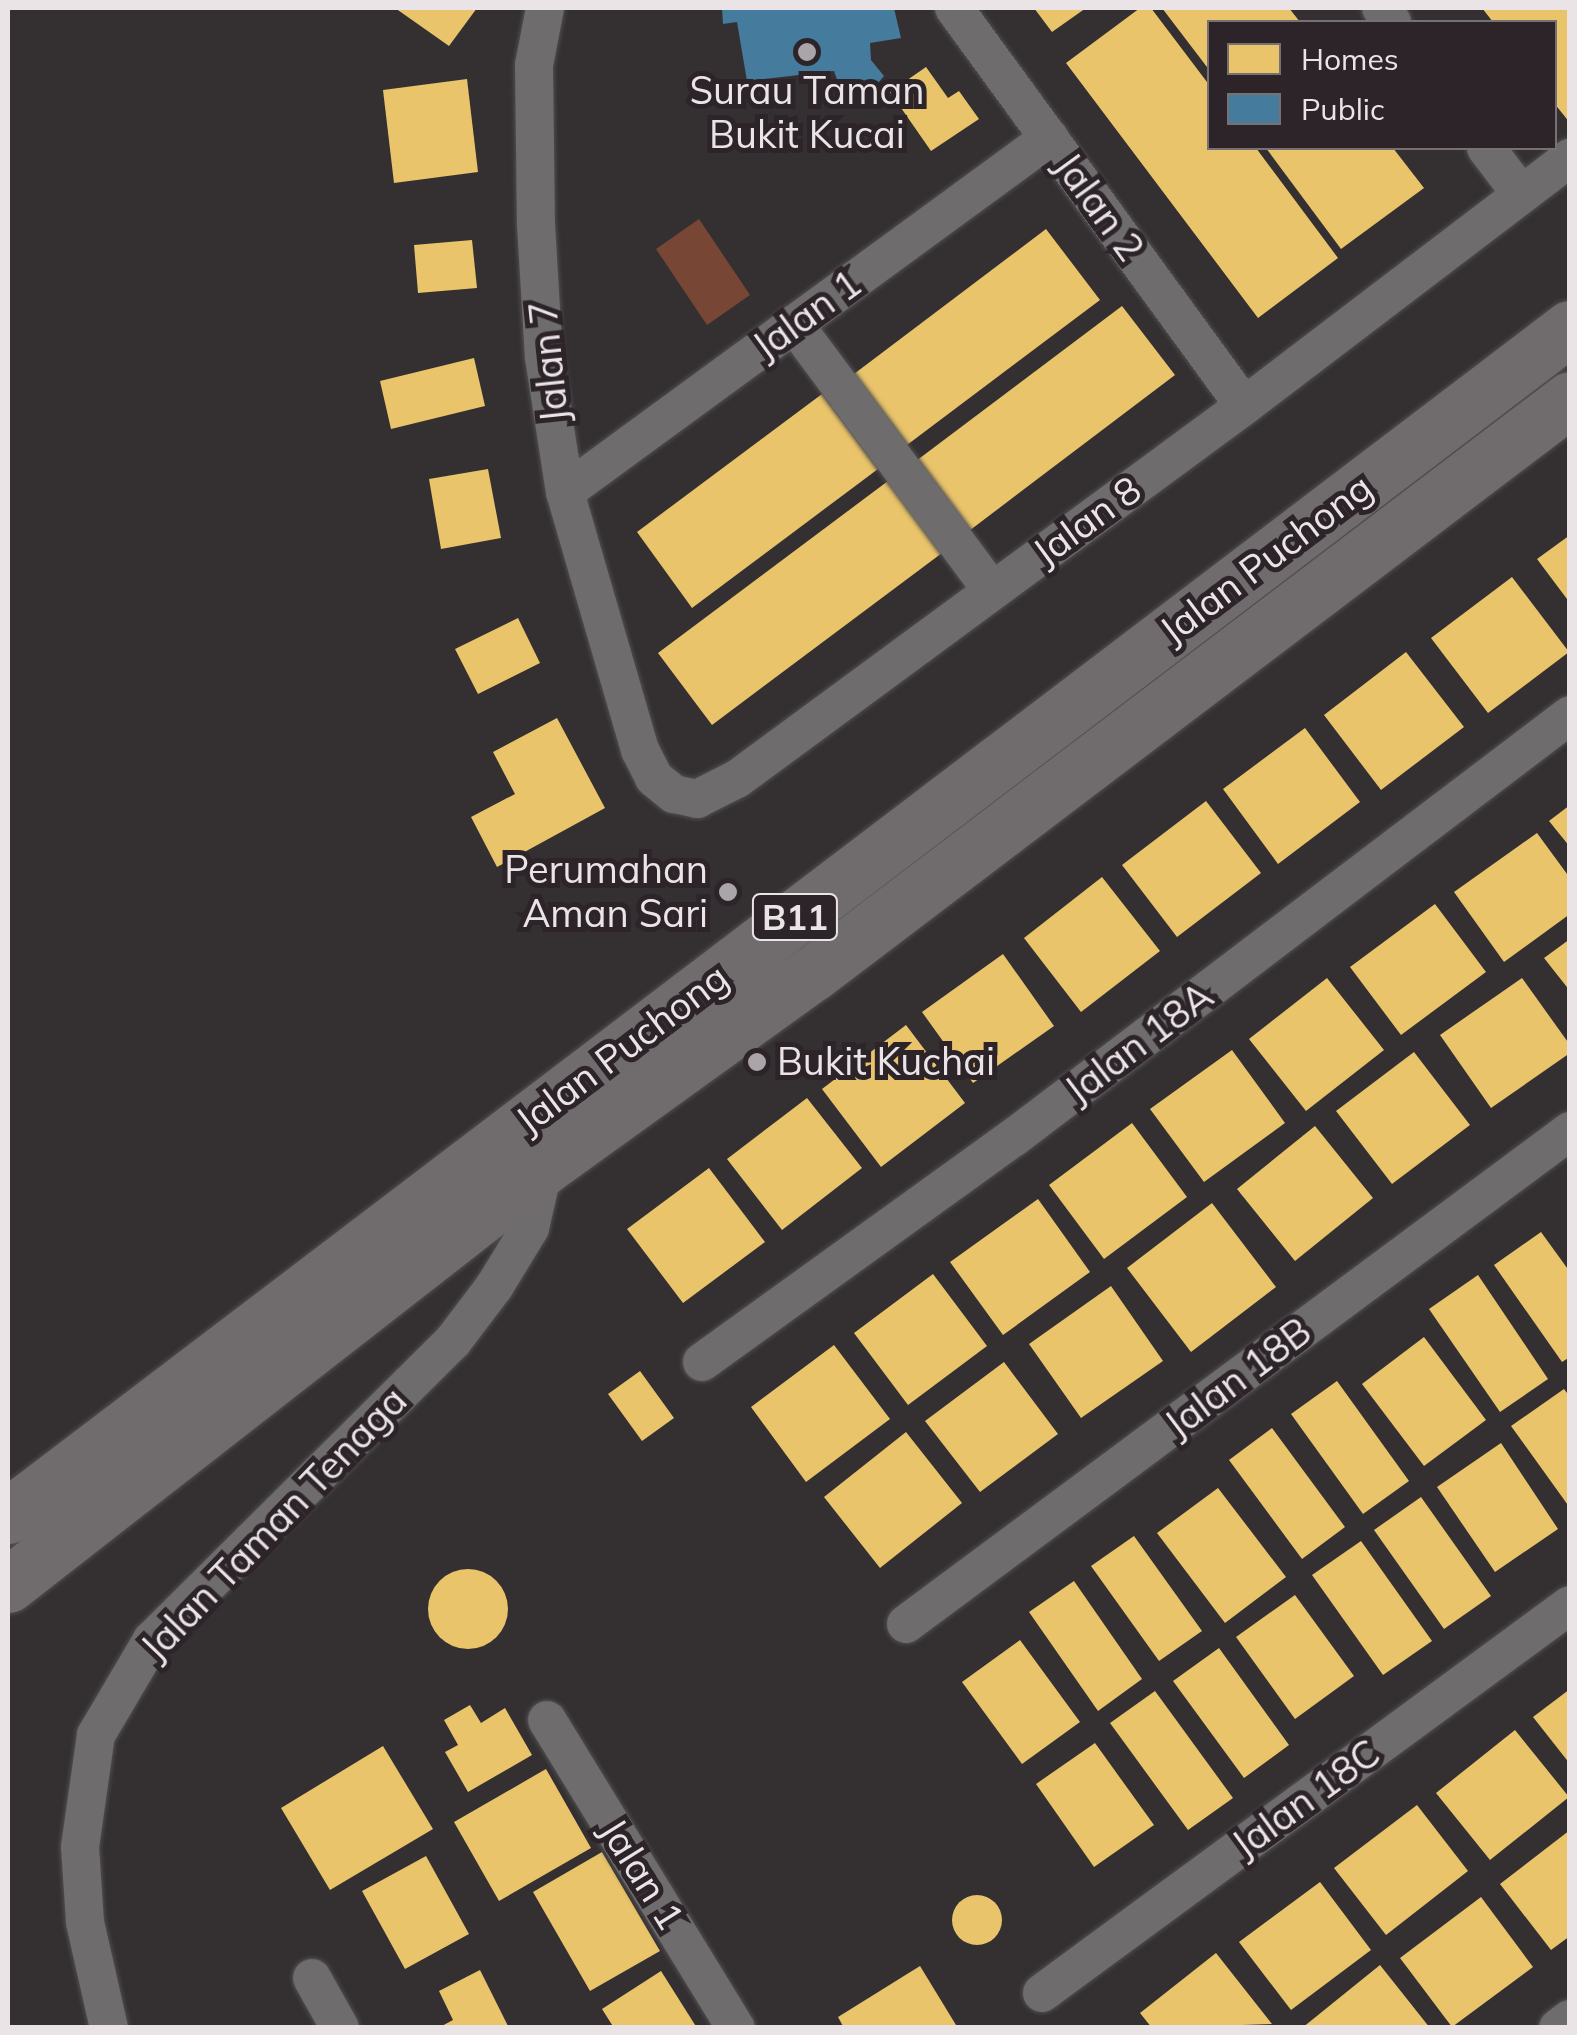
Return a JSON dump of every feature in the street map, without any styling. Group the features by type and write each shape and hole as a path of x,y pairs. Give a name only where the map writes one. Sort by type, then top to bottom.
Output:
{"main road":[{"name":"Jalan Puchong","path":"8,1516 1570,328"},
{"name":"Jalan Puchong","path":"8,1585 544,1167 812,974 1563,406"}],"street":[{"name":"Jalan 7","path":"545,8 534,65 536,224 544,357 565,492 626,709"},
{"name":"Jalan 2","path":"954,8 1244,406"},
{"name":"Jalan 1","path":"565,492 1049,138"},
{"path":"1488,150 1521,194"},
{"name":"Jalan 8","path":"626,709 654,778 674,794 697,799 737,779 1244,406 1570,158"},
{"path":"794,324 992,592"},
{"name":"Jalan 18A","path":"702,1362 1098,1074 1570,715"},
{"name":"Jalan 18B","path":"906,1624 1570,1132"},
{"name":"Jalan Taman Tenaga","path":"109,2028 85,1922 80,1846 96,1735 112,1703 152,1640 452,1341 530,1228 544,1167"},
{"name":"Jalan 18C","path":"1042,1993 1570,1605"},
{"name":"Jalan 1","path":"547,1720 736,2028"},
{"path":"312,1978 340,2028"},
{"path":"1558,2028 1570,2019"}],"shaded area":[{"path":"699,219 750,295 707,325 656,249"}],"building: Homes":[{"path":"395,8 477,8 449,46"},
{"path":"1034,8 1086,8 1052,32"},
{"path":"1140,8 1151,8 1207,82 1207,150 1257,150 1338,258 1258,318 1066,63"},
{"path":"1162,8 1289,8 1298,20 1207,20 1207,67"},
{"path":"1482,8 1570,8 1570,123 1557,107 1557,20 1491,20"},
{"path":"926,67 948,98 959,91 979,119 931,151 890,92"},
{"path":"467,79 478,172 394,183 383,90"},
{"path":"1267,150 1395,150 1424,188 1341,249"},
{"path":"1046,229 1100,300 899,451 846,380"},
{"path":"472,240 477,288 418,293 414,245"},
{"path":"1122,306 1175,375 961,537 908,467"},
{"path":"474,358 485,406 391,429 380,381"},
{"path":"822,394 878,469 692,608 637,532"},
{"path":"488,469 501,538 441,549 429,479"},
{"path":"888,481 942,553 712,725 658,653"},
{"path":"1570,535 1570,603 1537,559"},
{"path":"1512,577 1569,652 1488,713 1431,638"},
{"path":"518,618 540,663 478,694 455,649"},
{"path":"1406,652 1464,727 1381,790 1324,715"},
{"path":"557,718 605,808 497,867 471,817 515,794 493,752"},
{"path":"1305,728 1360,802 1278,864 1223,789"},
{"path":"1206,801 1261,873 1177,937 1122,865"},
{"path":"1570,805 1570,847 1549,821"},
{"path":"1537,833 1570,878 1570,914 1504,962 1454,892"},
{"path":"1102,877 1160,951 1081,1012 1024,938"},
{"path":"1435,904 1486,972 1401,1035 1350,967"},
{"path":"1570,939 1570,991 1544,958"},
{"path":"1003,954 1054,1026 973,1083 922,1012"},
{"path":"1327,978 1384,1050 1306,1111 1249,1039"},
{"path":"1522,978 1570,1045 1570,1053 1491,1108 1440,1035"},
{"path":"906,1025 965,1103 881,1167 822,1089"},
{"path":"1232,1050 1285,1123 1204,1182 1150,1109"},
{"path":"1414,1052 1470,1125 1392,1184 1336,1111"},
{"path":"807,1098 862,1168 782,1230 727,1159"},
{"path":"1132,1123 1187,1197 1104,1259 1049,1185"},
{"path":"1315,1126 1373,1198 1295,1261 1237,1189"},
{"path":"709,1168 765,1242 683,1303 627,1229"},
{"path":"1038,1199 1090,1272 1003,1335 950,1262"},
{"path":"1212,1203 1276,1287 1191,1352 1127,1268"},
{"path":"1541,1232 1570,1272 1570,1357 1562,1362 1494,1265"},
{"path":"933,1274 987,1346 908,1405 854,1333"},
{"path":"1478,1275 1548,1379 1500,1412 1429,1309"},
{"path":"1111,1286 1163,1361 1081,1418 1029,1344"},
{"path":"1424,1337 1486,1420 1424,1466 1362,1384"},
{"path":"834,1345 890,1419 806,1482 751,1407"},
{"path":"1004,1362 1058,1434 980,1492 925,1421"},
{"path":"640,1371 674,1418 642,1441 608,1394"},
{"path":"1337,1381 1409,1481 1363,1514 1291,1414"},
{"path":"1564,1389 1570,1397 1570,1508 1511,1426"},
{"path":"1272,1428 1345,1527 1302,1559 1229,1460"},
{"path":"906,1432 962,1503 880,1568 824,1497"},
{"path":"1501,1443 1558,1529 1495,1572 1437,1487"},
{"path":"1218,1488 1286,1577 1225,1623 1157,1533"},
{"path":"1421,1497 1491,1596 1444,1629 1374,1530"},
{"path":"1134,1536 1202,1631 1159,1661 1091,1566"},
{"path":"1361,1541 1432,1641 1383,1675 1312,1575"},
{"path":"468,1569 483,1572 496,1581 505,1594 505,1624 496,1637 483,1646 468,1649 453,1646 440,1637 431,1624 428,1609 431,1594 440,1581 453,1572"},
{"path":"1074,1581 1142,1679 1098,1711 1029,1612"},
{"path":"1295,1595 1354,1676 1295,1719 1236,1637"},
{"path":"1020,1640 1080,1722 1022,1764 962,1682"},
{"path":"1219,1648 1289,1745 1244,1778 1173,1681"},
{"path":"1570,1689 1570,1764 1533,1717"},
{"path":"1155,1691 1233,1798 1188,1830 1110,1723"},
{"path":"470,1705 481,1723 505,1708 532,1755 468,1792 445,1752 458,1745 444,1720"},
{"path":"1515,1730 1569,1797 1490,1860 1436,1793"},
{"path":"1095,1743 1154,1825 1094,1867 1036,1784"},
{"path":"383,1746 433,1829 330,1890 281,1808"},
{"path":"546,1769 591,1848 499,1901 454,1822"},
{"path":"1417,1805 1468,1871 1386,1935 1334,1868"},
{"path":"1570,1830 1570,1936 1551,1950 1500,1884"},
{"path":"602,1852 660,1951 590,1991 533,1892"},
{"path":"426,1856 469,1934 405,1969 362,1891"},
{"path":"1320,1882 1371,1950 1291,2010 1239,1942"},
{"path":"977,1895 995,1902 1002,1920 995,1938 977,1945 959,1938 952,1920 959,1902"},
{"path":"1481,1897 1533,1967 1452,2027 1400,1958"},
{"path":"1216,1953 1272,2024 1152,2028 1140,2013"},
{"path":"1380,1965 1430,2028 1302,2028"},
{"path":"920,1966 956,2025 844,2028 838,2017"},
{"path":"480,1970 509,2028 438,2028 453,2020 439,1991"},
{"path":"661,1971 697,2028 614,2028 602,2009"}],"building: Public":[{"name":"Surau Taman Bukit Kucai","path":"722,8 894,8 901,38 870,43 871,60 884,76 860,104 840,88 834,71 747,81 737,22 723,24"}],"place":[{"name":"Surau Taman Bukit Kucai","path":"807,52"},
{"name":"Perumahan Aman Sari","path":"728,892"},
{"name":"Bukit Kuchai","path":"757,1062"}]}
